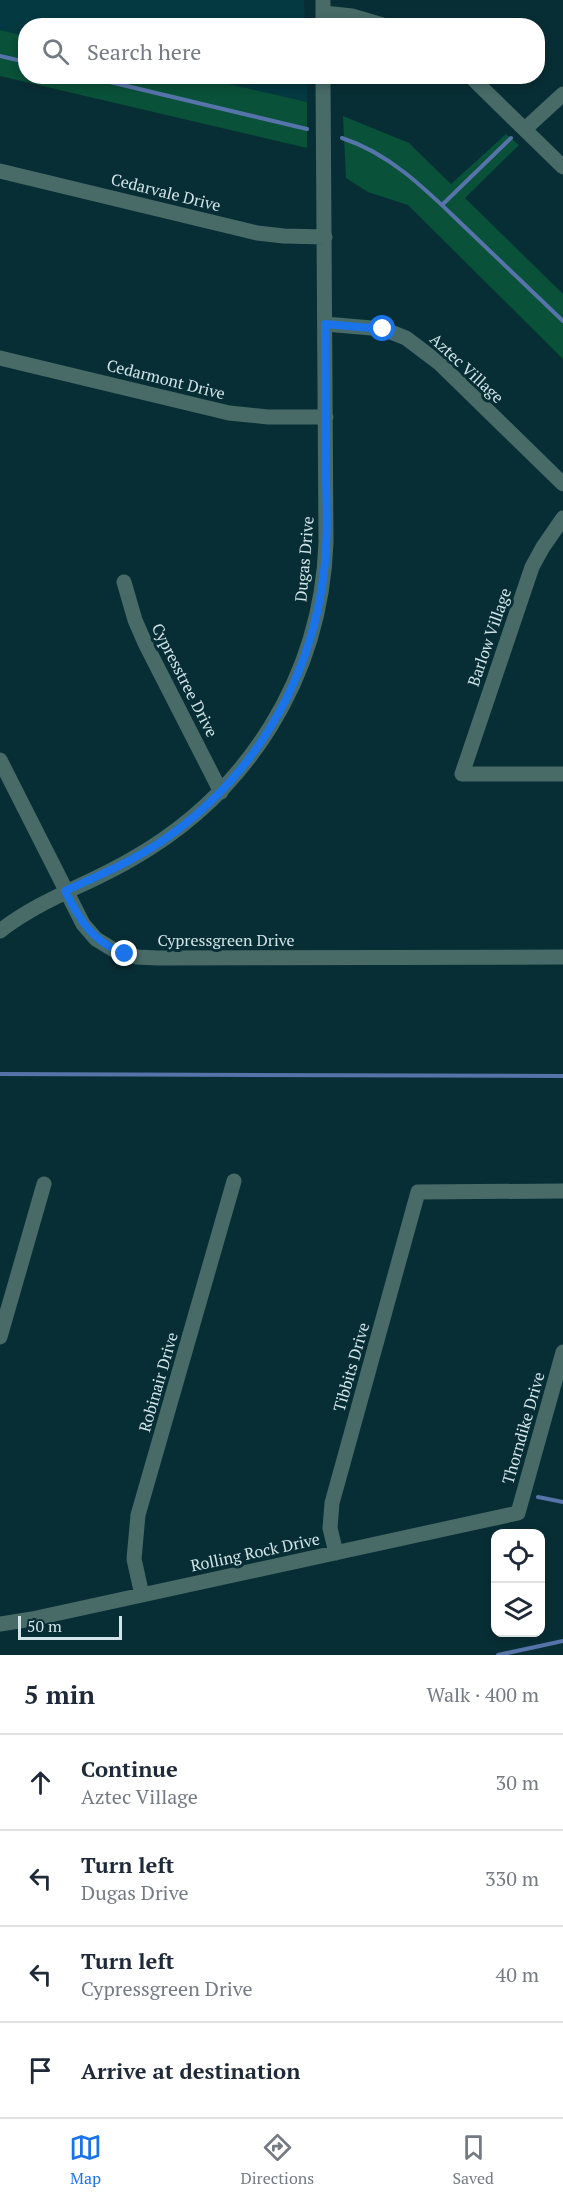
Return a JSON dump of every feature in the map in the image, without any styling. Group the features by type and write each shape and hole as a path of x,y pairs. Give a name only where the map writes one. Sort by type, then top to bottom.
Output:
{"street":[{"path":"323,13 359,18"},
{"name":"Dugas Drive","path":"0,931 22,915 65,891 118,867 190,820 221,792 256,749 277,715 298,672 322,591 326,553 323,84"},
{"path":"478,84 563,167"},
{"path":"525,129 563,94"},
{"name":"Cedarvale Drive","path":"0,171 257,233 325,237"},
{"name":"Aztec Village","path":"325,324 383,329 406,338 439,363 563,484"},
{"name":"Cedarmont Drive","path":"0,358 229,413 268,417 326,417"},
{"name":"Barlow Village","path":"563,518 532,567 462,774 563,774"},
{"name":"Cypresstree Drive","path":"124,582 135,620 145,643 221,792"},
{"name":"Cypressgreen Drive","path":"0,760 83,924 96,939 114,950 137,957 563,957"},
{"name":"Robinair Drive","path":"142,1595 134,1559 138,1515 234,1181"},
{"path":"0,1337 44,1185"},
{"name":"Tibbits Drive","path":"336,1553 330,1528 332,1503 418,1192 563,1191"},
{"name":"Thorndike Drive","path":"518,1513 563,1352"},
{"name":"Rolling Rock Drive","path":"0,1624 32,1619 518,1513"}],"shaded area":[{"path":"0,0 304,0 305,18 18,18 18,34 0,30"},
{"path":"229,84 307,84 307,102"}],"green space":[{"path":"0,30 18,34 18,80 0,76"},
{"path":"34,84 229,84 307,102 307,148"},
{"path":"343,116 409,143 451,184 506,134 519,145 465,198 563,294 563,359 408,205 368,192 346,178"}],"waterway":[{"path":"0,56 18,60"},
{"path":"119,84 307,129"},
{"path":"342,138 361,145 395,165 411,178 563,321"},
{"path":"442,205 511,138"},
{"path":"0,1074 563,1076"},
{"path":"538,1497 563,1502"},
{"path":"498,1655 563,1641"}],"route":[{"path":"125,954 105,945 89,932 65,891 131,860 190,820 233,779 268,732 289,694 307,651 322,591 327,523 325,324 383,329"}]}
